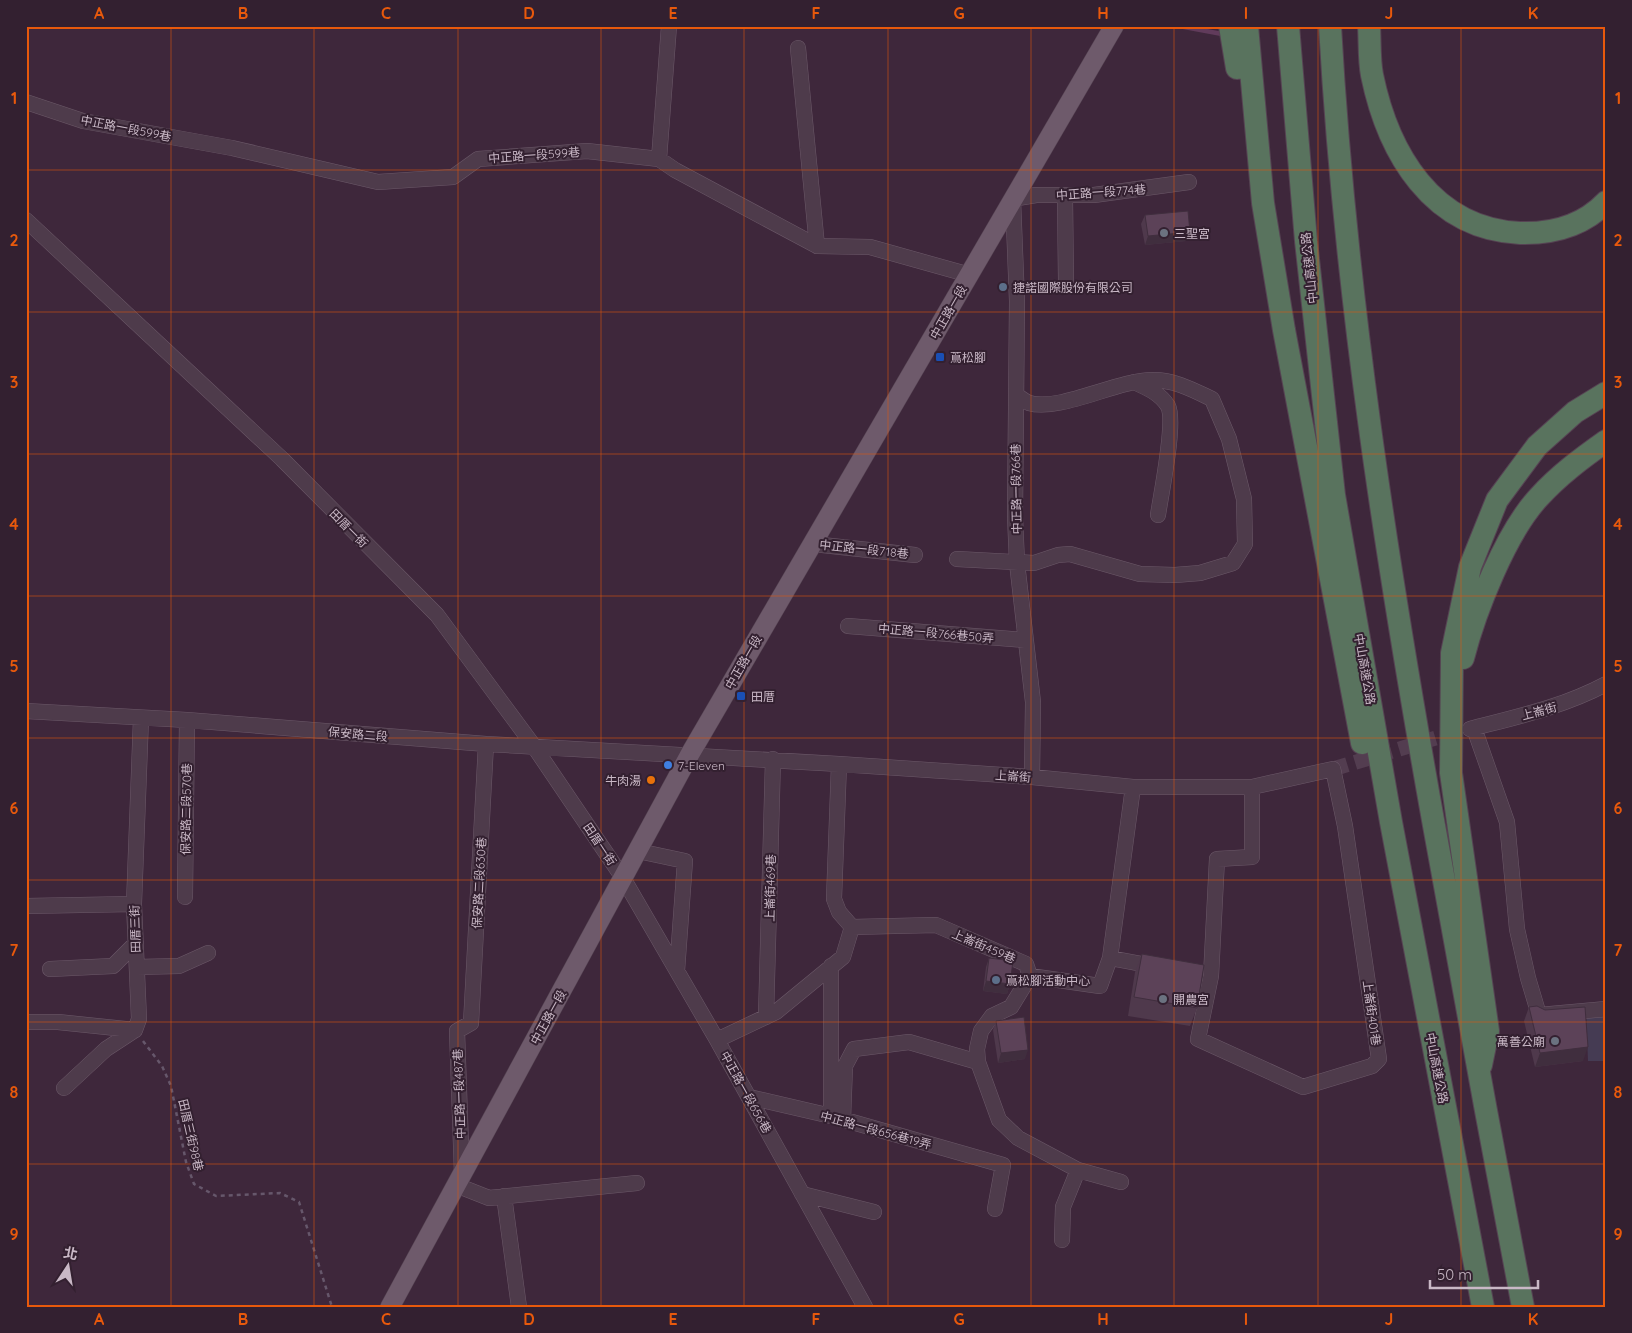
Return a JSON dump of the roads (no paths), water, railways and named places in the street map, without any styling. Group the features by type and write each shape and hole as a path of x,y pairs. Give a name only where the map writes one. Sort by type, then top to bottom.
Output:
{"highway":[{"path":"1230,26 1256,193 1263,203"},
{"path":"1247,26 1263,203 1284,330 1372,792 1391,822"},
{"name":"中山高速公路","path":"1288,26 1306,241 1334,495 1391,822 1483,1307"},
{"path":"1330,26 1346,235 1379,498 1418,738 1523,1307"},
{"path":"1369,26 1372,74 1386,128 1408,171 1432,197 1467,221 1502,232 1538,234 1574,226 1606,202"},
{"path":"1479,1076 1488,1031 1450,773 1452,653 1470,567 1497,500 1537,446 1575,412 1606,393"},
{"path":"1450,773 1464,656 1493,572 1516,528 1537,498 1570,467 1606,441"}],"main road":[{"name":"中正路一段","path":"390,1307 690,754 1114,26"}],"street":[{"path":"659,159 669,26"},
{"path":"798,48 817,246"},
{"name":"中正路一段599巷","path":"26,102 83,121 232,148 378,182 454,177 478,159 587,151 659,159 675,170 817,246 870,248 970,275"},
{"name":"中正路一段774巷","path":"1013,199 1036,195 1065,197 1118,192 1189,182"},
{"path":"1065,197 1066,281"},
{"name":"中正路一段766巷","path":"1013,199 1017,301 1015,516 1017,563 1033,702 1032,777"},
{"name":"田厝一街","path":"26,220 282,459 438,615 533,745 624,878"},
{"path":"957,559 1034,563 1058,555 1070,554 1140,574 1175,575 1200,573 1233,563 1245,544 1244,499 1229,439 1212,399 1178,384 1155,380 1134,382 1066,402 1045,405 1028,403 1016,395"},
{"path":"1134,382 1159,395 1169,408 1169,440 1158,515"},
{"name":"中正路一段718巷","path":"813,544 915,554"},
{"name":"中正路一段766巷50弄","path":"848,626 1025,640"},
{"name":"上崙街","path":"1606,684 1580,698 1557,706 1472,728 1507,822 1517,929 1528,978 1540,1016 1606,1009"},
{"name":"保安路二段","path":"26,710 187,720 486,744 690,754"},
{"name":"田厝三街","path":"135,1030 139,1019 134,904 141,718"},
{"name":"保安路二段570巷","path":"185,897 187,720"},
{"name":"保安路二段630巷","path":"471,1023 486,744"},
{"name":"上崙街","path":"690,754 1032,777 1133,787 1252,788 1333,769"},
{"name":"上崙街469巷","path":"766,1017 773,759"},
{"path":"717,1040 776,1012 844,957 852,927 839,912 834,899 839,764"},
{"name":"上崙街401巷","path":"1252,788 1252,857 1217,859 1211,976 1198,1039 1303,1087 1372,1066 1379,1059 1345,826 1333,769"},
{"path":"1121,1182 1078,1170 1018,1138 999,1120 978,1062 976,1049 981,1031 992,1016 1012,1007 1030,976 1100,986 1110,958 1133,787"},
{"path":"638,851 686,861 677,971"},
{"name":"中正路一段656巷","path":"624,878 717,1040 865,1307"},
{"path":"26,906 134,904"},
{"name":"上崙街459巷","path":"852,927 936,926 1026,964 1030,976"},
{"path":"50,969 113,966 136,943"},
{"path":"137,967 178,966 208,953"},
{"path":"1110,958 1174,970"},
{"path":"831,966 837,1118"},
{"path":"1193,973 1211,976"},
{"path":"26,1022 58,1022 135,1030"},
{"name":"中正路一段487巷","path":"459,1180 457,1031 471,1023"},
{"path":"64,1088 106,1049 135,1030"},
{"path":"837,1118 845,1066 854,1049 909,1042 978,1062"},
{"name":"中正路一段656巷19弄","path":"749,1098 837,1118 1003,1165 994,1209"},
{"path":"1062,1240 1063,1207 1078,1170"},
{"path":"459,1180 488,1198 637,1183"},
{"path":"802,1194 874,1212"},
{"path":"504,1196 520,1307"}],"waterway":[{"path":"1179,26 1222,34"}],"tunnel":[{"path":"1333,769 1459,731"}],"place":[{"name":"三聖宮","path":"1164,233"},
{"name":"捷諾國際股份有限公司","path":"1003,287"},
{"name":"蔦松腳","path":"940,357"},
{"name":"田厝","path":"741,696"},
{"name":"7-Eleven","path":"668,765"},
{"name":"牛肉湯","path":"651,780"},
{"name":"蔦松腳活動中心","path":"996,980"},
{"name":"開農宮","path":"1163,999"},
{"name":"萬善公廟","path":"1555,1041"}]}
